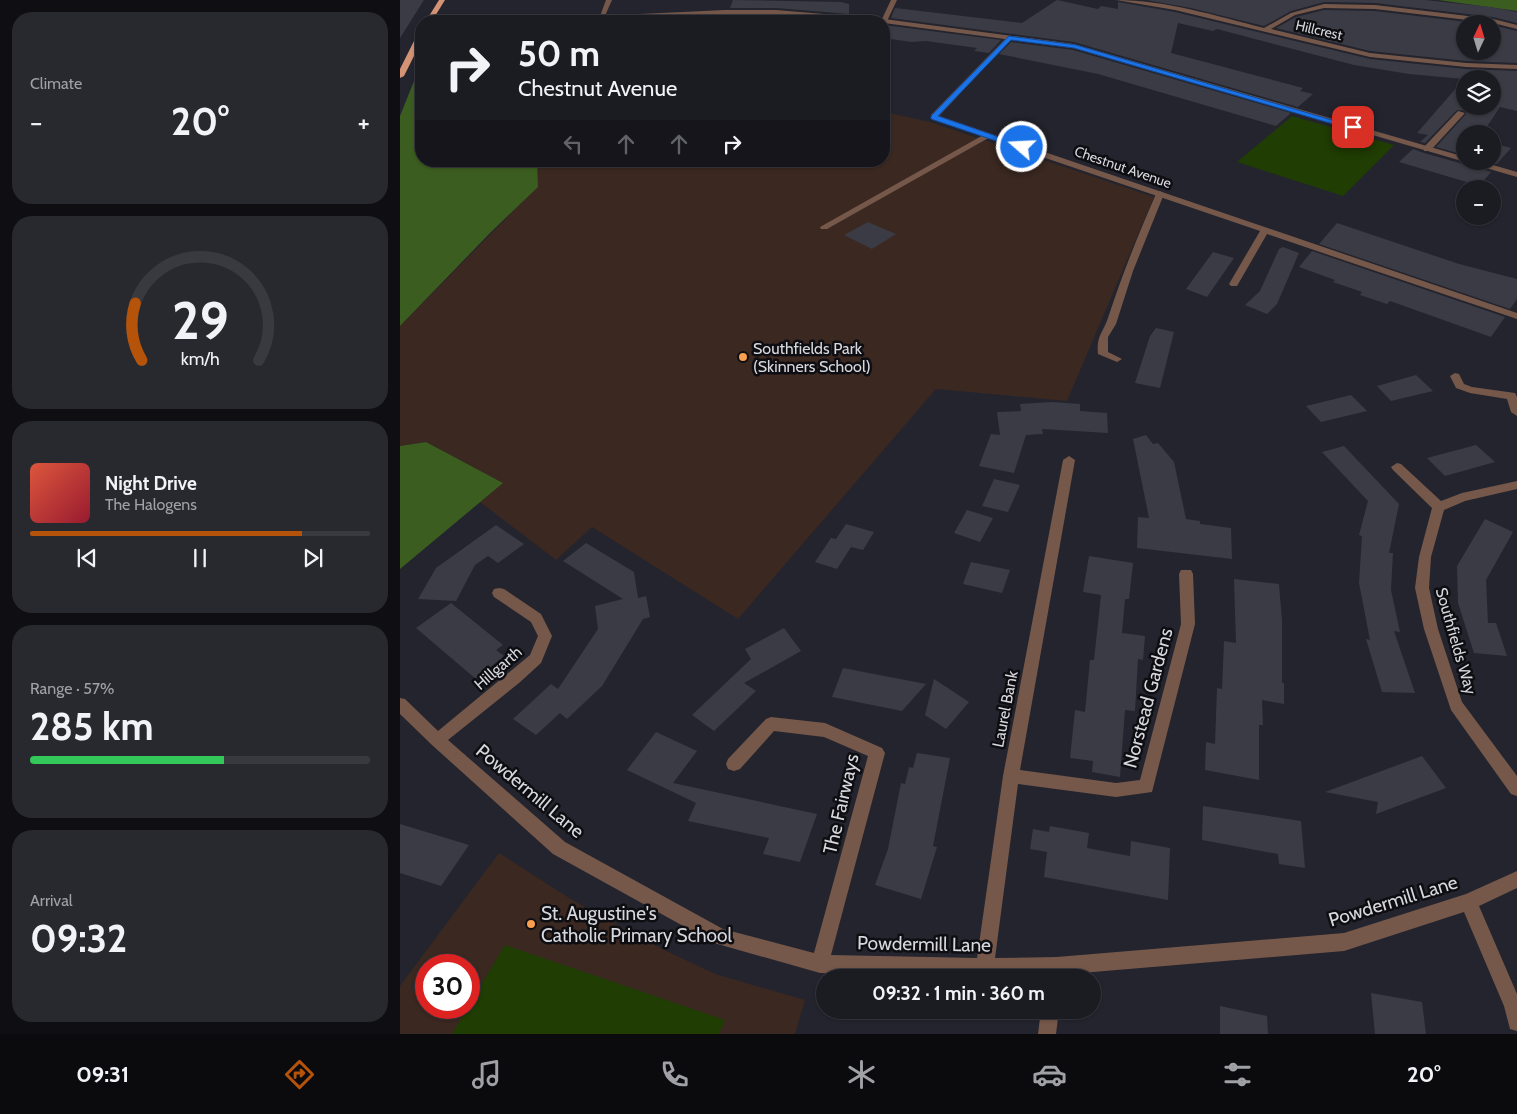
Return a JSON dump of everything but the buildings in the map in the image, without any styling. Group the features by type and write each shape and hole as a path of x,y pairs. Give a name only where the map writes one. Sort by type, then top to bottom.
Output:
{"highway":[{"path":"433,15 442,0"},
{"path":"400,76 415,47"}],"street":[{"path":"602,15 608,0"},
{"path":"887,15 894,0"},
{"name":"Hillcrest","path":"1119,0 1175,8 1370,55 1466,65 1517,67"},
{"path":"1265,30 1293,14 1324,6 1376,8 1493,21 1517,28"},
{"path":"664,15 776,12 812,15"},
{"path":"890,22 1074,46 1456,157"},
{"name":"Chestnut Avenue","path":"1009,38 934,117 1517,316"},
{"path":"1427,149 1459,115"},
{"path":"824,227 988,136"},
{"path":"1500,170 1517,175"},
{"path":"1117,359 1102,354 1102,337 1110,324 1118,298 1160,194"},
{"path":"1234,284 1265,230"},
{"path":"1455,376 1460,386 1470,390 1510,396 1517,412"},
{"name":"Laurel Bank","path":"985,967 1010,776 1069,460"},
{"path":"1396,467 1439,507 1462,497 1517,485"},
{"name":"Southfields Way","path":"1439,507 1425,557 1422,588 1431,629 1456,705 1517,789"},
{"name":"Norstead Gardens","path":"1010,776 1116,790 1146,787 1188,624 1186,574"},
{"name":"Hillgarth","path":"437,740 514,679 536,659 545,636 536,618 499,593"},
{"name":"Powdermill Lane","path":"400,704 437,740 559,848 720,937 820,964 1013,969"},
{"name":"The Fairways","path":"734,764 771,724 825,730 877,753 820,964"},
{"name":"Powdermill Lane","path":"1083,969 1344,942 1468,902 1517,879"},
{"path":"1468,902 1513,1006 1517,1022"},
{"path":"1047,1034 1049,1019"}],"shaded area":[{"name":"Southfields Park (Skinners School)","path":"890,113 930,122 1154,197 1067,401 936,389 738,619 592,527 556,560 480,502 503,483 426,442 400,446 400,326 537,187 537,167 890,167"},
{"name":"St. Augustine's Catholic Primary School","path":"499,853 574,901 658,947 715,974 805,1000 795,1034 400,1034 400,986 415,966 415,1019 480,1019 480,954 424,954"}],"green space":[{"path":"1438,0 1517,0 1517,11"},
{"path":"415,81 415,167 537,167 538,187 490,233 400,326 400,116"},
{"path":"1292,116 1394,145 1343,196 1237,162"},
{"path":"426,442 503,483 400,569 400,446"},
{"path":"505,945 725,1020 719,1034 452,1034 461,1019 480,1019 480,987"}],"place":[{"name":"Southfields Park (Skinners School)","path":"743,357"},
{"name":"St. Augustine's Catholic Primary School","path":"531,924"}],"route":[{"path":"1022,147 934,117 1009,38 1074,46 1353,127"}]}
